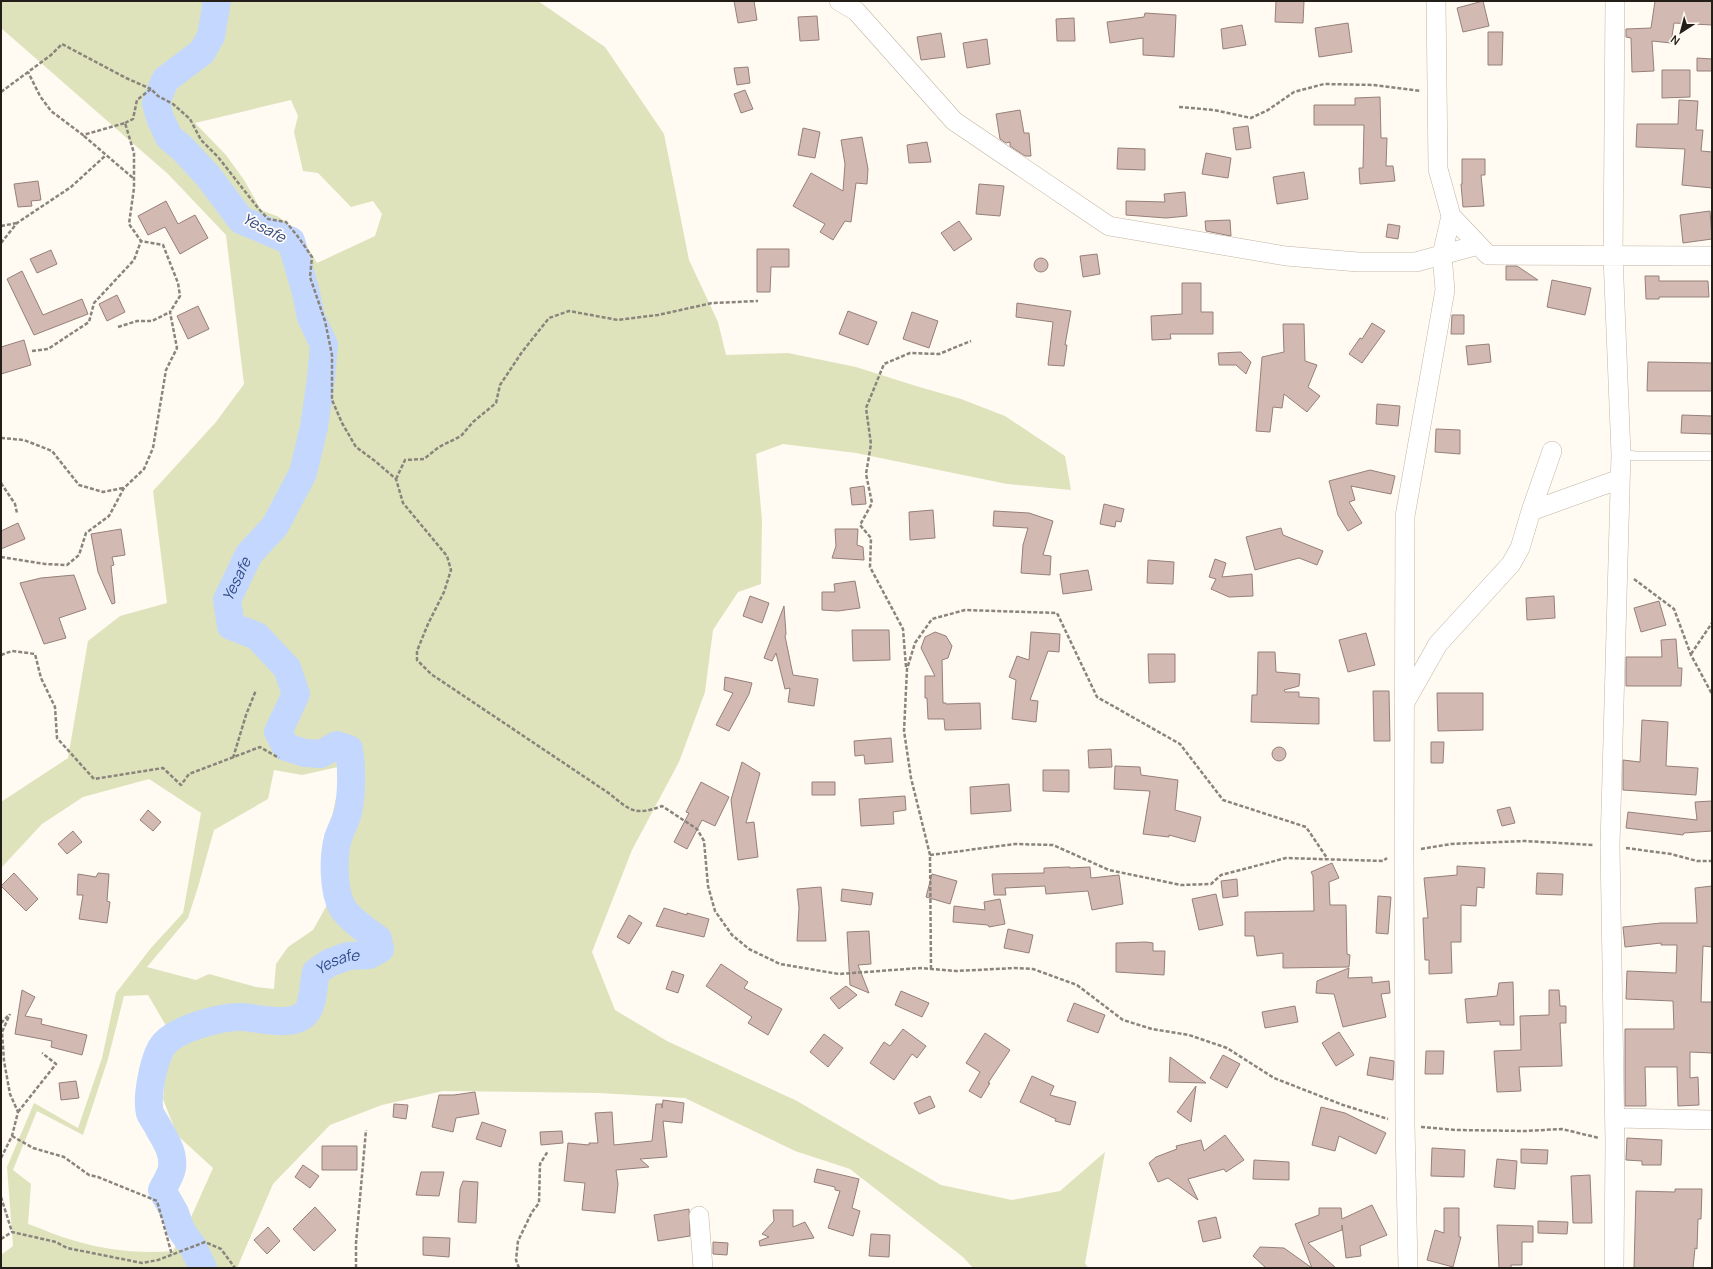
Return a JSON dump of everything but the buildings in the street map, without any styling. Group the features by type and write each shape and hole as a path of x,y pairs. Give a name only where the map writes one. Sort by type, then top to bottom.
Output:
{"street":[{"path":"839,1 856,11 954,121 1109,226 1286,256 1350,262 1416,262 1478,245"},
{"path":"1436,1 1438,169 1451,216 1488,255 1712,256"},
{"path":"1614,1268 1615,1118 1610,846 1621,454 1613,256 1615,1"},
{"path":"1408,1268 1405,1125 1403,705 1405,516 1445,290 1442,255 1451,216"},
{"path":"1403,705 1438,644 1511,564 1520,548 1552,451"},
{"path":"1531,511 1620,479"},
{"path":"1615,1118 1712,1120"},
{"path":"699,1216 703,1268"}],"lane":[{"path":"1621,454 1635,456 1712,456"}],"path":[{"path":"1,92 62,44 126,78 151,89 158,96 173,104 190,119 201,140 218,156 268,219 286,222 312,257 310,276 325,321 332,355 332,400 342,423 356,447 375,460 396,479 404,503 447,556 451,570 444,592 428,624 417,651 418,660 432,674 610,794 627,808 646,812 662,806 697,829 704,842 708,886 715,911 732,935 749,949 780,964 839,974 920,968 956,971 1015,968 1033,969 1077,985 1123,1020 1152,1029 1189,1034 1228,1048 1274,1078 1343,1105 1405,1125 1464,1130 1525,1131 1562,1129 1615,1142"},
{"path":"28,72 40,96 51,111 84,135 134,178"},
{"path":"1179,107 1214,110 1251,118 1268,110 1294,92 1324,84 1374,85 1437,92"},
{"path":"84,135 125,123 133,119 137,100 151,89"},
{"path":"118,328 138,320 152,321 170,312 180,296 178,283 163,245 141,241 129,224 134,178 134,153 125,123"},
{"path":"1,243 17,223 71,187 106,155"},
{"path":"1,226 17,223"},
{"path":"32,351 48,349 89,322 94,303 134,260 141,241"},
{"path":"396,479 405,460 424,459 439,447 461,436 472,422 496,403 500,385 522,352 549,318 570,311 618,320 658,314 712,303 758,301"},
{"path":"1,557 45,564 67,565 79,555 86,533 109,516 124,488 144,469 153,448 166,370 176,348 170,312"},
{"path":"930,969 930,855 911,778 904,731 907,669 903,629 870,567 871,538 860,525 872,503 866,474 871,444 866,408 884,364 910,353 939,354 971,341"},
{"path":"1,438 24,440 52,451 79,485 103,492 124,488"},
{"path":"1,484 15,504 17,513"},
{"path":"1618,566 1674,608 1691,655 1712,694"},
{"path":"907,669 915,643 932,618 965,610 1056,613 1097,697 1180,744 1223,800 1306,827 1327,858"},
{"path":"1691,655 1712,623"},
{"path":"1,655 12,651 35,654 41,678 56,707 57,738 94,779 163,768 181,785 189,774 233,759 260,747 280,758"},
{"path":"233,759 246,715 256,690"},
{"path":"930,855 1016,844 1052,845 1109,870 1181,885 1212,884 1221,875 1286,858 1327,858 1383,861 1404,851 1452,844 1525,841 1610,846 1671,854 1697,861 1712,861"},
{"path":"1,1023 10,1014 2,1032 4,1061 10,1094 18,1112"},
{"path":"1,1158 12,1136 18,1112 56,1064 42,1053"},
{"path":"356,1268 356,1243 366,1130"},
{"path":"12,1136 33,1148 64,1157 89,1175 98,1177 157,1201 172,1255"},
{"path":"520,1268 516,1260 518,1241 532,1212 539,1203 540,1164 548,1151"},
{"path":"1,1197 12,1232"},
{"path":"1,1239 12,1232 56,1242 67,1248 142,1263 158,1260 205,1242 221,1249 235,1268"}],"green space":[{"path":"1,1 538,1 605,47 664,134 689,260 718,322 726,355 788,353 856,367 961,399 1005,416 1065,456 1071,490 1007,484 856,453 783,444 756,454 762,520 761,584 738,592 713,630 705,692 679,762 632,850 592,952 615,1010 667,1041 797,1101 941,1185 1012,1200 1060,1191 1105,1152 1085,1263 1088,1268 973,1268 963,1257 850,1169 795,1151 685,1098 599,1093 443,1091 382,1105 330,1125 273,1184 237,1268 1,1268 1,1255 13,1246 7,1167 34,1103 78,1128 102,1058 116,993 151,948 183,913 201,813 149,779 83,797 42,824 1,868 1,802 68,758 88,641 120,616 167,603 153,491 216,422 244,384 226,235 168,174 1,28","holes":["291,100 298,116 294,132 303,171 318,173 351,207 373,201 382,214 375,236 317,263 298,232 279,217 261,210 244,180 226,155 195,123","338,767 341,776 324,852 327,905 313,930 288,947 276,964 274,989 256,987 209,974 196,980 147,967 188,918 214,830 268,799 274,770 302,775","148,995 178,1046 166,1068 163,1099 177,1135 213,1168 188,1224 173,1251 148,1252 97,1246 66,1238 28,1224 31,1184 13,1170 37,1111 83,1135 108,1059 124,996"]}],"waterway":[{"name":"Yesafe","path":"203,1268 193,1247 181,1230 175,1213 162,1190 171,1171 172,1157 167,1143 150,1113 150,1087 157,1056 165,1043 180,1032 201,1024 234,1017 274,1021 291,1021 298,1019 304,1015 310,1007 316,972 329,963 348,956 369,955 380,949 378,939 353,920 342,907 335,882 336,846 347,815 351,789 349,749 337,745 321,754 305,753 286,747 278,732 296,694 287,668 257,636 231,626 227,600 249,554 275,526 303,473 314,427 324,345 311,317 305,289 291,241 241,220 208,176 183,149 169,137 160,118 156,103 165,80 202,52 211,36 217,1"}]}
